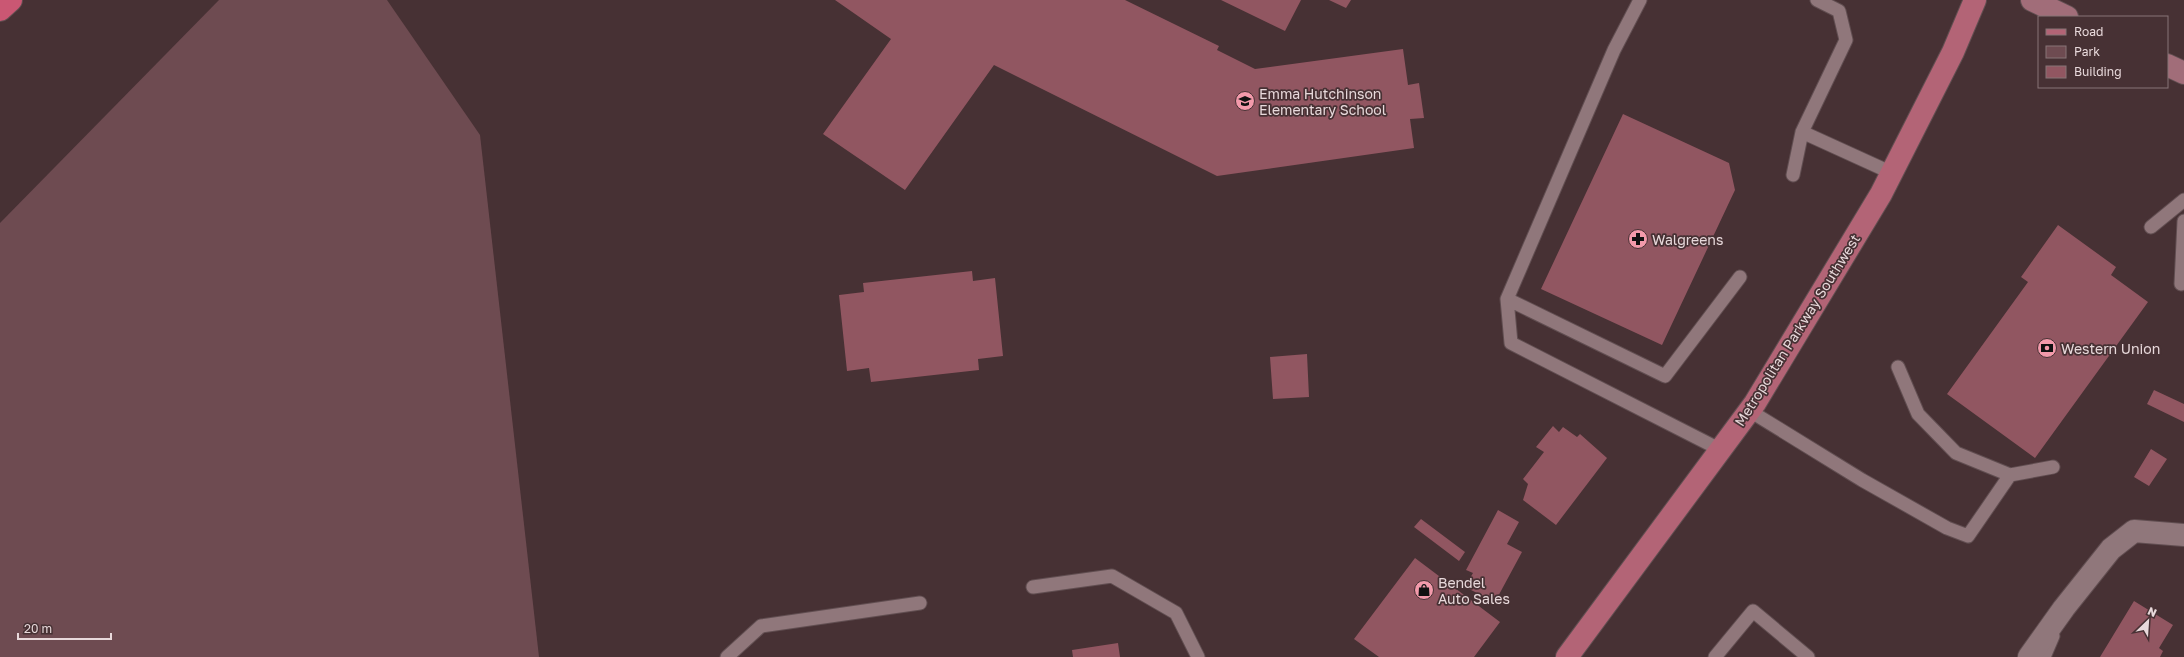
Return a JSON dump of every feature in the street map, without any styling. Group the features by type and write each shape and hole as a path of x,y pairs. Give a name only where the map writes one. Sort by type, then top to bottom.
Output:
{"highway":[{"path":"0,10 11,0"}],"main road":[{"name":"Metropolitan Parkway Southwest","path":"1567,657 1750,411 1881,194 1953,52 1975,0"},
{"path":"2032,0 2065,16"},
{"path":"2168,65 2184,73"}],"street":[{"path":"2029,657 2064,608 2111,549 2134,531 2184,535"}],"lane":[{"path":"1640,0 1614,50 1507,299 1510,343 1721,450"},
{"path":"1793,175 1802,132 1846,40 1839,11 1817,0"},
{"path":"1802,132 1892,173"},
{"path":"2151,227 2184,200"},
{"path":"2181,284 2184,221"},
{"path":"1507,299 1665,376 1740,277"},
{"path":"1898,367 1918,414 1956,453 2010,474 2053,467"},
{"path":"1750,411 1862,480 1947,528 1968,536 2010,474"},
{"path":"1033,587 1112,576 1176,613 1198,657"},
{"path":"727,657 761,626 920,603"},
{"path":"2044,657 2064,608"},
{"path":"1716,657 1753,611 1808,657"}],"green space":[{"path":"219,0 387,0 480,135 539,657 0,657 0,223"}],"building":[{"name":"Emma Hutchinson Elementary School","path":"835,0 1125,0 1219,46 1217,50 1255,69 1403,49 1408,85 1419,83 1424,118 1410,119 1414,148 1217,176 994,65 905,190 823,134 891,39"},
{"path":"1221,0 1301,0 1285,31"},
{"path":"1329,0 1351,0 1346,8"},
{"name":"Walgreens","path":"1623,114 1729,163 1735,190 1662,345 1541,289"},
{"name":"Western Union","path":"2058,225 2116,267 2111,275 2148,302 2035,458 1947,394 2028,282 2021,277"},
{"path":"972,271 973,281 995,278 1003,356 978,359 979,370 871,382 869,368 847,371 839,295 864,292 863,283"},
{"path":"1307,354 1309,397 1273,399 1270,357"},
{"path":"2154,390 2184,404 2184,422 2147,404"},
{"path":"1553,426 1559,432 1563,427 1577,437 1580,434 1607,458 1556,525 1523,500 1528,484 1523,479 1544,452 1536,447"},
{"path":"2151,449 2167,459 2149,486 2134,477"},
{"path":"1498,510 1519,522 1507,544 1522,552 1495,602 1465,587 1473,573 1466,570"},
{"path":"1421,519 1465,552 1459,561 1414,527"},
{"name":"Bendel Auto Sales","path":"1415,558 1500,622 1474,657 1379,657 1354,639"},
{"path":"2134,601 2173,625 2159,648 2163,651 2160,657 2100,657"},
{"path":"1118,643 1120,657 1073,657 1072,650"}],"place":[{"name":"Emma Hutchinson Elementary School","path":"1245,101"},
{"name":"Walgreens","path":"1638,239"},
{"name":"Western Union","path":"2047,348"},
{"name":"Bendel Auto Sales","path":"1424,590"}]}
